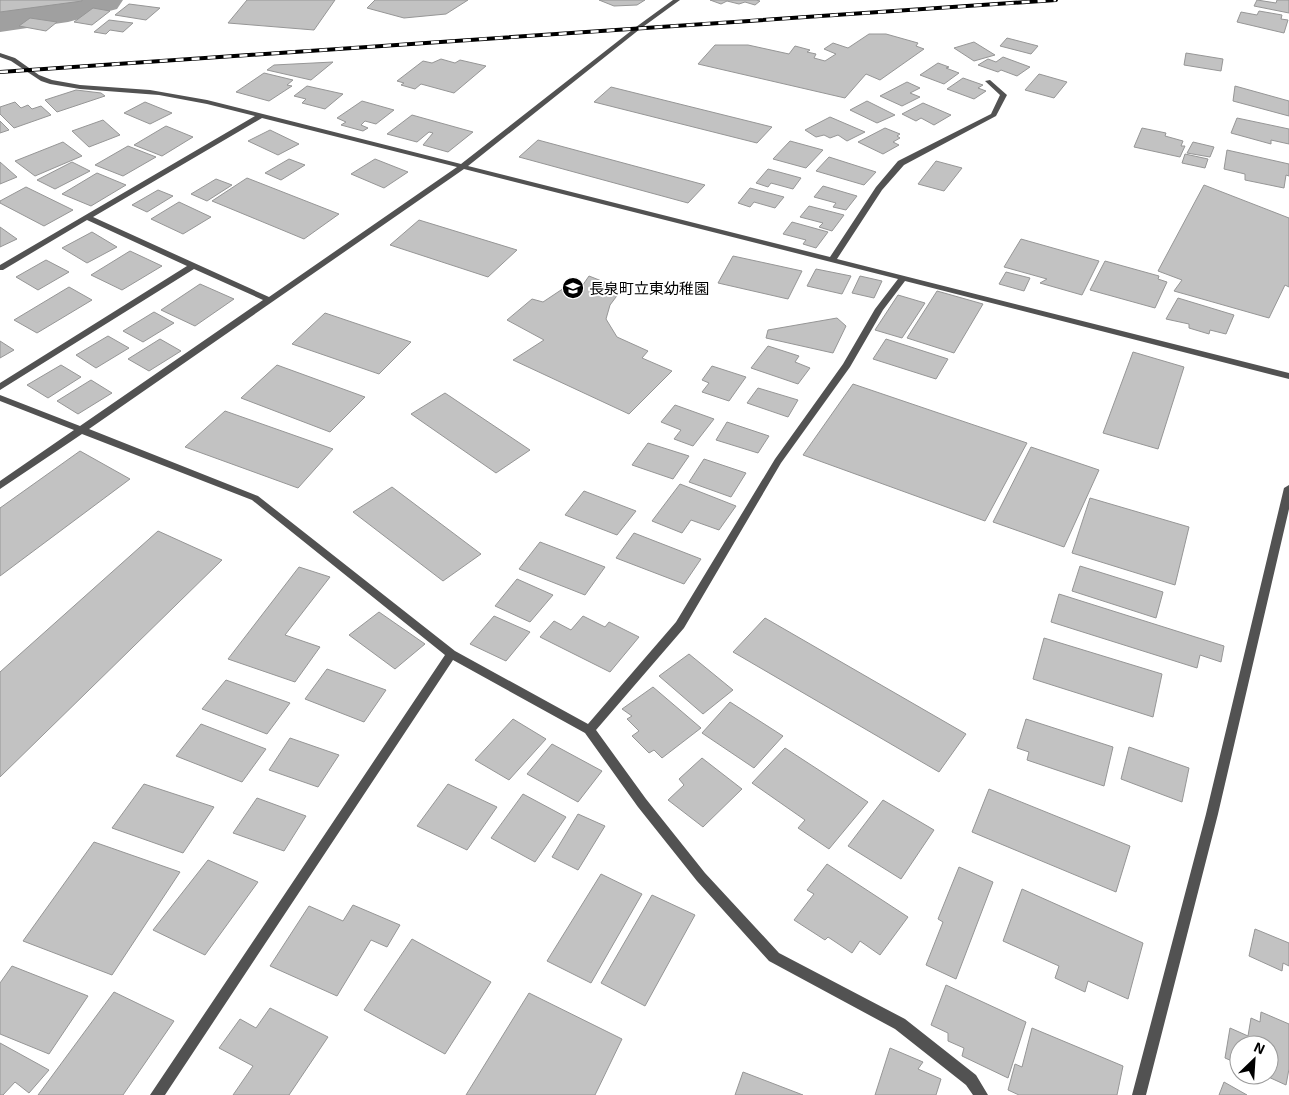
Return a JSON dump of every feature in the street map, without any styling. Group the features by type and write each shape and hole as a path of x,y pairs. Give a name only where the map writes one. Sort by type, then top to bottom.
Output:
{"street":[{"path":"0,486 462,167 638,28 677,0"},
{"path":"0,55 11,58 32,75 50,82 89,88 165,94 261,116 1289,376"},
{"path":"832,260 879,189 901,163 994,115 1004,95 988,82"},
{"path":"0,268 261,116"},
{"path":"86,217 269,300"},
{"path":"0,387 194,266"},
{"path":"589,730 680,625 778,461 847,365 879,309 903,278"},
{"path":"0,398 255,498 451,654 589,730 642,803 701,877 774,957 900,1024 971,1080 981,1095"},
{"path":"1139,1095 1212,814 1289,488"},
{"path":"157,1095 451,654"}],"building":[{"path":"0,0 82,0 82,1 0,12"},
{"path":"247,0 335,0 314,30 228,23"},
{"path":"375,0 468,0 446,14 404,18 367,8"},
{"path":"599,0 645,0 637,5 614,6"},
{"path":"710,0 760,1 755,5 745,2 739,4 727,1 721,4"},
{"path":"1257,0 1276,3 1277,0 1289,0 1289,13 1254,6"},
{"path":"129,4 160,8 146,20 115,15"},
{"path":"93,8 110,11 92,25 74,22"},
{"path":"1259,11 1282,15 1281,19 1288,20 1284,33 1237,22 1241,12 1257,15"},
{"path":"30,18 57,22 46,31 19,26"},
{"path":"109,20 133,23 123,32 110,30 106,34 94,32"},
{"path":"869,34 886,34 918,43 916,46 924,49 880,80 866,74 845,98 698,64 715,45 748,45 789,54 795,46 810,50 807,52 816,54 814,58 825,61 836,54 824,49 833,43 848,48"},
{"path":"1007,38 1038,46 1031,54 1000,46"},
{"path":"974,42 995,55 974,61 954,48"},
{"path":"1186,53 1223,59 1221,71 1184,65"},
{"path":"1003,57 1030,67 1017,76 978,65 988,59 996,62"},
{"path":"441,59 455,63 460,60 486,66 454,93 421,84 415,89 401,85 404,83 397,81 423,61 432,63"},
{"path":"333,62 311,80 267,70 274,65"},
{"path":"938,63 959,73 944,84 920,75"},
{"path":"264,73 293,80 287,85 292,86 269,101 236,92"},
{"path":"1039,74 1067,82 1054,98 1025,90"},
{"path":"963,78 983,85 978,88 986,91 974,99 947,89"},
{"path":"907,82 920,88 910,93 920,97 902,106 880,96"},
{"path":"307,86 343,94 325,109 302,103 306,99 294,96"},
{"path":"1235,86 1289,101 1289,116 1233,101"},
{"path":"611,87 772,127 757,143 594,102"},
{"path":"76,90 101,93 105,96 57,112 45,100"},
{"path":"362,101 394,110 376,124 365,121 361,125 368,128 363,131 341,125 346,122 337,118"},
{"path":"867,101 895,115 877,123 850,110"},
{"path":"15,102 21,108 28,105 32,109 41,106 51,115 14,128 0,114 0,107"},
{"path":"145,102 172,113 150,124 124,113"},
{"path":"923,103 951,115 934,125 921,118 916,121 902,114"},
{"path":"412,115 473,132 448,152 423,145 433,133 429,132 417,142 387,134"},
{"path":"830,117 865,132 847,141 838,135 830,138 824,135 816,137 805,130"},
{"path":"1237,118 1289,129 1289,144 1271,140 1271,144 1231,133"},
{"path":"103,120 120,135 89,147 72,131"},
{"path":"0,121 9,130 0,133"},
{"path":"166,126 193,137 162,156 134,145"},
{"path":"885,128 900,134 897,136 900,138 893,142 899,145 883,154 858,142"},
{"path":"1142,128 1166,133 1165,136 1183,141 1181,146 1185,146 1180,157 1134,147"},
{"path":"270,130 299,144 278,155 248,141"},
{"path":"538,140 705,185 688,203 519,157"},
{"path":"790,141 823,150 806,168 773,159"},
{"path":"63,142 82,156 35,176 15,161"},
{"path":"1193,142 1214,147 1210,157 1187,153"},
{"path":"128,146 156,157 123,176 95,165"},
{"path":"1227,150 1289,164 1289,176 1286,175 1284,188 1245,180 1245,174 1224,169"},
{"path":"1185,154 1208,159 1205,168 1182,163"},
{"path":"829,157 876,172 864,185 816,171"},
{"path":"289,159 305,165 281,180 265,173"},
{"path":"375,159 408,172 384,188 351,174"},
{"path":"936,161 962,168 944,191 918,184"},
{"path":"0,162 17,177 0,184"},
{"path":"72,162 90,171 55,189 37,180"},
{"path":"768,169 801,178 793,189 771,183 768,187 756,183"},
{"path":"97,173 126,185 91,206 62,194"},
{"path":"247,178 339,214 304,239 212,201"},
{"path":"216,179 232,185 207,201 191,194"},
{"path":"1204,185 1289,218 1289,287 1285,285 1269,318 1174,291 1182,280 1158,271"},
{"path":"823,186 857,196 846,210 833,207 836,203 814,197"},
{"path":"26,187 73,210 44,226 0,203 0,201"},
{"path":"750,188 784,197 775,208 754,202 750,207 738,203"},
{"path":"158,190 173,196 147,212 132,205"},
{"path":"179,202 211,217 183,234 151,219"},
{"path":"809,206 844,215 832,231 819,227 823,223 800,217"},
{"path":"419,220 517,250 488,277 390,245"},
{"path":"792,222 828,232 816,248 803,244 806,240 783,234"},
{"path":"0,227 17,239 0,247"},
{"path":"92,232 117,247 87,263 62,248"},
{"path":"1021,239 1099,261 1082,295 1040,283 1047,279 1004,267"},
{"path":"130,251 162,266 122,290 91,275"},
{"path":"733,256 802,271 788,299 718,283"},
{"path":"46,260 69,272 38,290 16,277"},
{"path":"1105,261 1159,276 1158,279 1167,282 1155,308 1090,290"},
{"path":"816,269 851,276 842,294 807,286"},
{"path":"1006,272 1030,278 1024,291 999,284"},
{"path":"589,276 622,289 610,305 606,319 617,337 648,351 642,358 672,371 629,414 513,360 544,340 507,320 532,299 543,302 567,286 580,289"},
{"path":"860,276 882,281 874,298 852,293"},
{"path":"200,284 234,299 195,326 161,310"},
{"path":"69,287 92,300 37,333 14,320"},
{"path":"937,291 983,304 954,353 907,338"},
{"path":"898,295 925,303 902,338 875,330"},
{"path":"1178,298 1234,315 1226,334 1210,330 1209,334 1189,328 1189,324 1166,319"},
{"path":"154,312 174,323 143,342 123,331"},
{"path":"325,313 411,342 379,374 292,344"},
{"path":"837,318 846,326 833,353 766,338 768,330"},
{"path":"108,336 129,348 96,368 76,355"},
{"path":"160,339 181,351 149,371 128,359"},
{"path":"886,339 948,359 936,379 873,359"},
{"path":"0,341 14,350 0,358"},
{"path":"768,346 799,356 795,362 810,368 798,384 751,368"},
{"path":"1133,352 1184,367 1158,449 1103,433"},
{"path":"61,365 81,377 48,398 27,385"},
{"path":"277,365 365,397 330,432 241,398"},
{"path":"712,366 746,377 729,401 702,392 709,383 702,380"},
{"path":"91,380 112,393 78,414 57,401"},
{"path":"853,384 1027,443 985,521 803,455"},
{"path":"758,388 798,400 788,417 747,403"},
{"path":"445,393 530,450 496,473 411,414"},
{"path":"675,405 714,419 693,446 674,439 681,430 661,422"},
{"path":"225,411 333,449 298,488 185,447"},
{"path":"727,422 769,436 758,453 716,440"},
{"path":"648,443 689,456 673,479 632,465"},
{"path":"1031,447 1099,470 1064,547 993,522"},
{"path":"80,451 130,479 0,576 0,508"},
{"path":"704,459 746,473 731,497 689,482"},
{"path":"680,484 736,506 719,530 691,520 682,533 652,521"},
{"path":"392,487 481,554 443,581 353,512"},
{"path":"584,491 636,511 617,535 565,515"},
{"path":"1090,498 1189,527 1175,585 1072,553"},
{"path":"158,531 222,560 0,777 0,672"},
{"path":"634,533 701,559 684,584 616,558"},
{"path":"540,542 605,567 585,595 519,569"},
{"path":"1080,566 1163,592 1156,618 1072,591"},
{"path":"299,567 330,577 285,635 320,647 295,682 228,659"},
{"path":"517,579 553,595 530,622 495,606"},
{"path":"1059,594 1224,646 1221,662 1200,655 1197,668 1051,622"},
{"path":"379,612 425,644 395,669 349,635"},
{"path":"494,616 530,632 506,661 470,644"},
{"path":"583,616 605,627 609,622 639,637 610,672 540,637 554,621 571,630"},
{"path":"765,618 966,734 939,772 733,652"},
{"path":"1044,638 1162,674 1153,717 1033,679"},
{"path":"689,654 733,690 703,714 659,676"},
{"path":"327,669 386,690 364,722 305,699"},
{"path":"226,680 290,703 267,734 202,709"},
{"path":"653,687 701,728 662,758 654,750 649,753 632,736 639,731 627,719 632,716 622,709"},
{"path":"730,702 783,736 754,768 702,733"},
{"path":"513,719 546,739 509,780 475,760"},
{"path":"1026,719 1113,747 1104,786 1027,760 1029,752 1017,748"},
{"path":"201,724 266,749 242,782 176,756"},
{"path":"290,738 339,755 318,787 269,770"},
{"path":"552,744 602,771 578,802 527,774"},
{"path":"1129,747 1189,768 1182,802 1121,779"},
{"path":"785,748 868,802 829,849 798,828 805,820 752,783"},
{"path":"702,758 742,789 703,827 668,800 684,785 679,779"},
{"path":"144,784 214,807 183,853 112,828"},
{"path":"448,784 497,807 467,850 417,826"},
{"path":"989,789 1130,846 1116,892 972,832"},
{"path":"523,794 566,817 535,862 491,838"},
{"path":"257,798 306,816 284,851 233,833"},
{"path":"883,800 934,830 901,879 848,846"},
{"path":"578,814 605,826 578,870 552,857"},
{"path":"94,842 180,872 112,975 23,941"},
{"path":"208,860 258,882 205,955 153,930"},
{"path":"827,864 908,917 880,955 860,941 852,953 828,937 825,940 794,920 814,894 807,890"},
{"path":"959,867 993,882 956,979 926,965 943,922 938,919"},
{"path":"601,874 642,894 591,983 547,961"},
{"path":"1022,889 1143,943 1128,999 1088,981 1085,992 1055,978 1059,966 1003,941"},
{"path":"652,895 695,915 645,1006 601,983"},
{"path":"353,905 400,925 387,947 371,940 337,996 270,966 309,906 343,921"},
{"path":"1255,929 1289,943 1289,966 1283,963 1282,971 1249,956"},
{"path":"412,939 491,982 445,1054 364,1010"},
{"path":"12,966 88,996 49,1054 0,1034 0,983"},
{"path":"946,985 1026,1022 1008,1078 962,1056 964,1048 948,1041 948,1033 931,1025"},
{"path":"114,992 174,1021 123,1095 38,1095"},
{"path":"529,993 622,1039 595,1095 466,1095"},
{"path":"270,1008 328,1037 289,1095 233,1095 253,1066 219,1048 240,1019 256,1028"},
{"path":"1261,1012 1289,1024 1289,1069 1286,1085 1279,1082 1279,1035 1248,1035 1251,1018 1260,1022"},
{"path":"1032,1028 1123,1066 1117,1095 1019,1095 1008,1090 1015,1064 1022,1067"},
{"path":"1230,1028 1246,1035 1229,1035 1229,1060 1225,1058"},
{"path":"0,1043 49,1070 29,1093 15,1082 3,1095 0,1095"},
{"path":"890,1048 923,1062 918,1069 941,1079 936,1095 875,1095"},
{"path":"743,1072 803,1095 735,1095"},
{"path":"1224,1082 1247,1095 1219,1095"}],"waterway":[{"path":"0,19 68,9 102,0"}],"railway":[{"path":"0,72 1056,0"}],"place":[{"name":"長泉町立東幼稚園","path":"573,288"}]}
